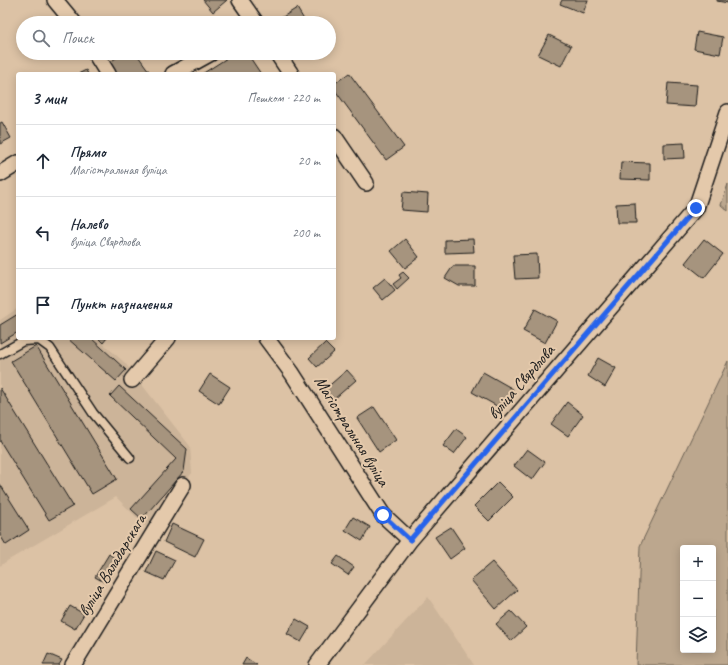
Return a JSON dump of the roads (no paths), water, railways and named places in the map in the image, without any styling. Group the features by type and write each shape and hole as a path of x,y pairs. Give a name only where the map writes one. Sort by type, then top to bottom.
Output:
{"street":[{"path":"55,0 68,16"},
{"path":"240,0 251,16"},
{"path":"100,60 107,72"},
{"path":"177,72 198,60"},
{"path":"282,60 290,72"},
{"name":"вуліца Свярдлова","path":"316,665 410,540 696,208 728,112"},
{"path":"336,139 366,183"},
{"path":"0,174 16,164"},
{"path":"132,380 166,340"},
{"name":"Магістральная вуліца","path":"267,340 292,373 383,515 410,540"},
{"name":"вуліца Валадарскага","path":"73,665 183,485"}],"lane":[{"path":"0,354 23,341 39,340 50,348 93,413 130,458"}]}
